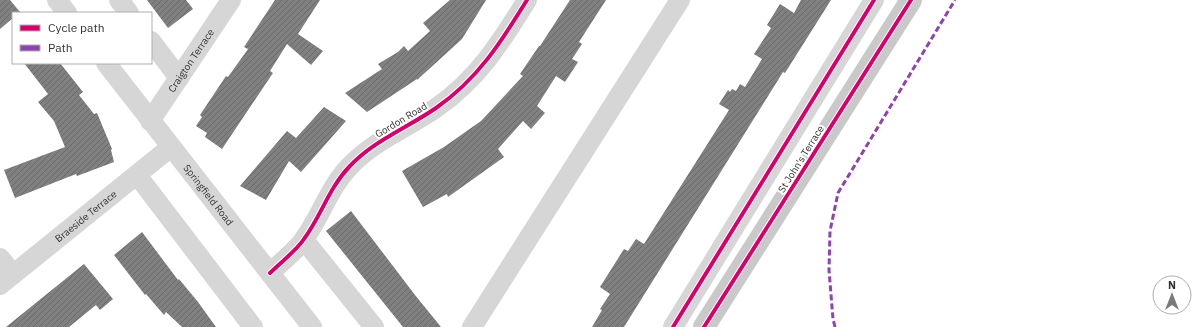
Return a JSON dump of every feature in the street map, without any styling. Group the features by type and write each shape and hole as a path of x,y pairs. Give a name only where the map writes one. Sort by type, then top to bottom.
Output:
{"main road":[{"name":"St John's Terrace","path":"704,327 911,0"}],"street":[{"path":"57,0 66,12"},
{"path":"119,0 128,12"},
{"name":"Craigton Terrace","path":"150,121 231,0"},
{"name":"Gordon Road","path":"270,273 304,240 333,188 349,167 372,147 437,108 473,77 497,48 527,0"},
{"path":"472,327 680,0"},
{"name":"St John's Terrace","path":"672,327 874,0"},
{"path":"152,42 179,78"},
{"name":"Springfield Road","path":"107,64 312,327"},
{"name":"Braeside Terrace","path":"6,280 171,147"},
{"path":"137,175 253,327"},
{"path":"304,240 374,327"},
{"path":"0,258 6,280"}],"building":[{"path":"0,0 10,0 20,12 12,12 12,19 0,29"},
{"path":"147,0 186,0 193,9 168,28"},
{"path":"275,0 320,0 298,34 323,51 311,65 287,44 270,71 273,73 222,149 205,137 207,133 196,126 202,117 200,115 226,76 228,77 248,49 244,47"},
{"path":"450,0 486,0 462,39 417,80 367,112 345,93 382,69 378,64 398,52 404,46 408,51 430,31 423,23"},
{"path":"570,0 606,0 579,42 582,44 572,59 578,62 565,82 556,76 537,106 545,113 531,129 523,121 498,149 504,157 448,197 447,194 423,207 402,171 444,147 481,121 523,76 520,74"},
{"path":"801,0 831,0 785,73 783,72 624,327 592,327 602,310 600,309 610,294 600,287 624,249 628,251 636,239 644,244 729,110 719,104 728,90 730,92 732,89 736,91 740,84 745,87 762,59 754,54 771,28 767,25 780,4 794,13"},
{"path":"25,64 61,64 83,92 79,95 94,114 97,113 112,149 114,162 77,176 76,174 15,198 4,170 65,147 54,121 38,102 48,94"},
{"path":"324,107 346,121 301,172 289,161 266,200 240,186 287,131 296,138"},
{"path":"351,211 441,327 403,327 326,231"},
{"path":"142,232 216,327 182,327 166,312 164,315 146,294 145,295 114,255"},
{"path":"84,264 113,299 100,310 96,305 69,327 6,327"}],"marked path":[{"path":"835,327 829,270 830,231 838,193 955,0"}],"cycle path":[{"path":"270,273 301,243 310,230 330,193 349,167 379,142 436,108 464,85 488,59 508,31 527,0"},
{"path":"673,327 874,0"},
{"path":"704,327 911,0"}]}
